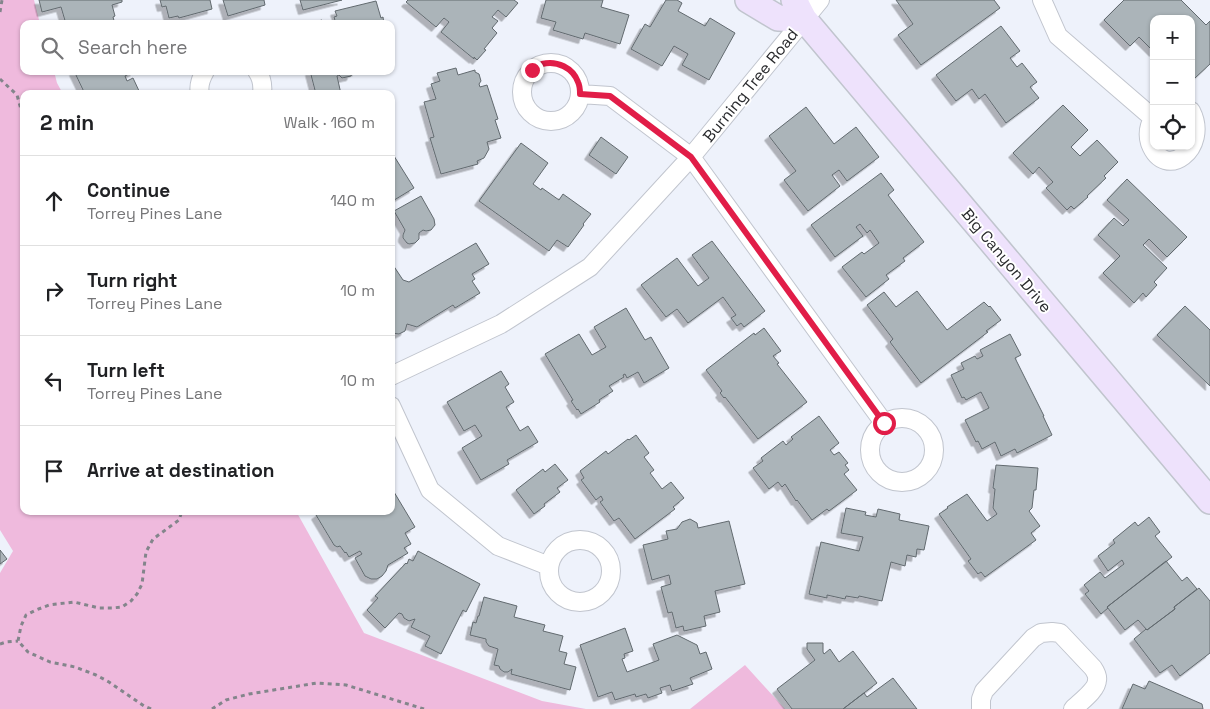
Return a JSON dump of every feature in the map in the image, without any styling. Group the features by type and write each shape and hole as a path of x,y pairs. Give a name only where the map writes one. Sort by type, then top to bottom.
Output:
{"street":[{"path":"748,0 778,18 799,10"},
{"name":"Burning Tree Road","path":"395,374 501,324 590,267 691,157 799,10 820,0"},
{"path":"1042,0 1058,36 1150,114"},
{"name":"Big Canyon Drive","path":"799,10 1210,501"},
{"path":"199,90 203,75"},
{"path":"259,75 262,90"},
{"path":"580,94 610,96 691,157 884,423"},
{"path":"1154,150 1160,156 1170,160 1180,160 1190,156 1198,149 1202,139 1202,128 1199,118 1195,114"},
{"path":"1150,125 1148,138 1150,143"},
{"path":"395,415 430,490 498,546 549,566"},
{"path":"981,709 981,699 984,691 1033,638 1041,633 1052,632 1060,633 1094,668 1098,681 1094,689 1073,709"}],"path":[{"path":"0,12 2,0"},
{"path":"0,80 16,95 20,107"},
{"path":"18,641 26,615 49,605 74,602 98,608 112,608 122,607 131,601 142,584 146,552 152,538 179,520 181,515"},
{"path":"0,644 18,641"},
{"path":"18,641 28,652 50,662 76,667 109,682 151,709"},
{"path":"212,709 226,700 249,694 317,683 346,685 424,709"}],"shaded area":[{"path":"0,0 34,0 39,20 20,20 20,75 55,75 61,90 20,90 20,515 298,515 364,633 542,701 586,709 0,709 0,573 13,551 0,530"},
{"path":"745,665 785,709 690,709"}],"building":[{"path":"39,0 122,0 122,2 112,5 115,16 113,17 114,20 65,20 61,7 42,12"},
{"path":"160,0 210,0 212,9 179,18 178,16 169,18 166,6 162,7"},
{"path":"223,0 264,0 265,5 228,16"},
{"path":"300,0 342,0 303,10"},
{"path":"408,0 514,0 518,3 506,17 498,10 492,17 498,21 492,28 497,33 477,60 441,32 449,22 444,18 436,27 406,2"},
{"path":"546,0 603,0 601,7 629,15 620,44 585,33 583,39 553,30 556,22 541,18"},
{"path":"666,0 677,0 682,3 678,11 705,26 710,18 735,33 709,80 682,65 688,54 674,46 662,66 631,49 645,24 650,27"},
{"path":"896,0 994,0 1000,8 921,65 898,35 913,24"},
{"path":"1124,0 1181,0 1206,25 1210,21 1210,64 1195,78 1195,15 1150,15 1150,48 1139,37 1130,46 1104,20"},
{"path":"376,1 381,18 383,17 383,20 335,20 334,17 337,16 335,11"},
{"path":"1001,26 1020,51 1010,58 1017,67 1022,63 1037,82 1030,87 1039,98 1006,123 985,94 979,99 972,89 956,101 936,75"},
{"path":"456,68 458,75 475,70 479,74 480,87 487,85 498,119 495,120 501,138 487,142 489,149 484,158 477,161 478,164 441,174 430,138 434,137 424,102 436,99 431,84 440,81 437,73"},
{"path":"76,75 127,75 125,76 127,81 133,78 139,90 83,90"},
{"path":"311,75 339,75 337,76 340,90 315,90"},
{"path":"339,75 351,75 351,76 342,78"},
{"path":"1063,105 1088,130 1071,147 1080,156 1097,140 1118,162 1104,176 1106,178 1088,197 1074,209 1071,206 1067,210 1046,188 1053,182 1039,167 1033,174 1013,153"},
{"path":"806,107 834,144 856,127 879,157 847,181 839,170 832,175 840,186 808,211 784,180 796,171 769,136"},
{"path":"601,137 628,157 616,174 589,155"},
{"path":"521,143 548,163 533,184 559,200 563,194 591,214 568,247 557,240 549,251 479,201"},
{"path":"395,158 414,188 395,200"},
{"path":"881,173 894,190 888,195 924,242 903,258 905,261 886,275 889,279 866,297 842,267 862,252 864,254 879,243 870,230 867,233 860,224 856,227 863,236 835,257 811,225"},
{"path":"1127,179 1187,237 1167,257 1149,239 1143,245 1167,268 1154,282 1157,285 1146,297 1143,293 1134,303 1103,273 1120,256 1098,235 1114,218 1123,226 1129,220 1107,200"},
{"path":"421,196 434,219 435,225 431,230 423,230 419,233 419,239 415,243 409,244 403,238 405,230 395,210"},
{"path":"712,241 765,311 744,327 741,323 737,326 731,318 736,315 723,297 688,323 677,309 666,317 641,285 677,258 698,286 709,278 692,255"},
{"path":"476,243 489,264 472,274 475,279 472,281 480,293 455,308 453,305 417,327 407,324 405,331 395,334 395,268 403,280 409,282"},
{"path":"917,291 947,330 984,302 990,306 1001,320 921,383 890,342 893,339 867,305 884,292 896,307"},
{"path":"1185,306 1210,330 1210,386 1157,335"},
{"path":"626,308 645,340 651,337 669,368 644,383 638,372 627,378 625,374 623,375 624,377 609,386 613,391 581,414 571,401 573,400 545,354 579,334 592,355 606,347 594,327"},
{"path":"764,328 781,351 773,356 779,363 777,364 807,402 758,439 720,393 722,391 706,370 754,333 755,335"},
{"path":"1010,334 1021,355 1015,358 1052,435 1017,453 1015,449 1001,456 995,442 982,449 978,441 976,442 965,420 989,408 981,392 966,400 964,397 962,398 951,375 964,369 961,363 975,356 977,359 983,356 980,350"},
{"path":"501,371 509,384 505,387 514,402 506,407 520,431 528,426 538,442 507,460 509,464 481,480 462,448 482,436 475,425 464,431 447,402"},
{"path":"819,416 839,443 830,450 834,455 839,452 848,463 845,465 849,470 844,474 857,490 829,511 827,509 812,520 785,484 782,487 778,482 769,489 753,468 763,461 761,458 783,441 786,445 793,439 791,437"},
{"path":"636,435 649,453 644,457 654,470 650,473 662,489 671,482 684,498 673,507 675,509 635,539 619,518 614,521 600,502 603,500 601,496 596,500 581,480 584,478 580,471 606,451 608,454"},
{"path":"555,464 568,480 557,488 560,492 534,514 516,490 543,469 545,472"},
{"path":"996,465 1038,468 1036,490 1034,490 1032,508 1029,511 1040,526 1031,533 1036,540 985,577 981,572 978,574 968,561 971,559 939,514 967,494 987,521 997,514 993,508"},
{"path":"395,494 415,527 405,533 411,544 404,548 408,553 388,565 386,571 377,579 365,576 355,558 362,554 360,551 349,557 340,546 334,545 316,515 395,515"},
{"path":"846,508 866,512 865,515 876,517 878,509 900,514 899,520 929,526 924,550 917,549 916,557 907,555 905,566 891,562 882,601 859,596 858,598 846,596 845,599 809,594 821,542 859,551 863,537 841,533"},
{"path":"1149,517 1160,532 1155,536 1172,557 1107,607 1101,614 1085,594 1089,591 1084,585 1100,572 1105,578 1124,564 1122,560 1108,571 1098,556 1115,543 1113,540 1135,522 1138,526"},
{"path":"690,519 697,523 698,528 729,521 745,584 715,591 720,612 704,616 706,626 684,631 683,626 676,628 672,612 668,613 661,587 671,584 669,575 652,580 643,545 668,539 666,531 677,529 682,522"},
{"path":"0,550 7,559 0,564"},
{"path":"418,551 480,584 466,612 463,610 441,654 425,646 430,636 411,627 415,619 409,621 399,613 385,628 367,610 378,598 375,596 407,564 409,559 413,561"},
{"path":"1166,561 1182,581 1187,577 1197,589 1174,607 1175,609 1147,630 1138,620 1125,630 1107,607"},
{"path":"1199,588 1210,601 1210,653 1180,676 1172,665 1160,673 1134,639 1175,609 1174,607"},
{"path":"484,597 517,606 514,617 545,625 543,631 563,636 559,651 567,653 564,664 576,667 570,690 511,674 512,669 504,672 499,666 494,665 498,649 489,646 486,639 470,635 473,622 476,623 479,616"},
{"path":"625,628 633,651 624,654 625,658 622,659 627,672 659,660 653,644 677,635 697,645 700,654 706,652 712,669 690,678 693,684 672,691 670,685 660,688 662,693 648,698 646,694 636,697 635,694 615,700 612,692 598,697 580,645"},
{"path":"807,643 823,643 824,654 830,649 839,662 853,651 877,683 843,709 792,709 777,689 815,660 807,649"},
{"path":"893,678 917,709 843,709 864,693 867,697"},
{"path":"1149,681 1202,704 1203,709 1122,709 1133,684 1145,689"}],"route":[{"path":"532,70 542,64 553,63 564,66 573,73 579,83 580,94 610,96 691,157 884,423"}]}
